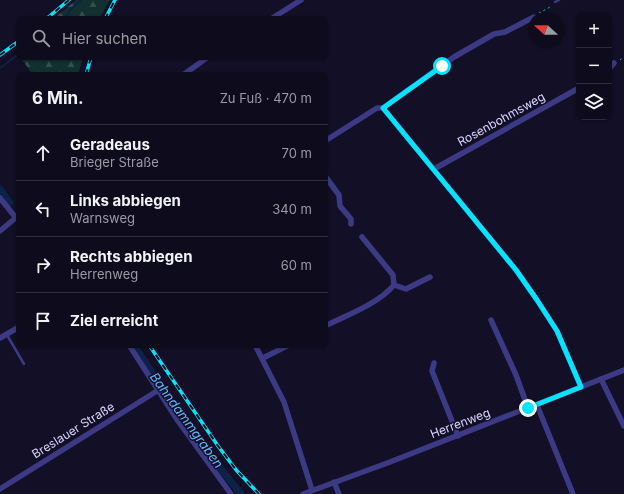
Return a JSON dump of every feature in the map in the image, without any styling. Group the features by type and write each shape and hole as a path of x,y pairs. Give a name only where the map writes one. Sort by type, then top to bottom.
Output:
{"street":[{"path":"276,16 301,0"},
{"path":"328,139 376,108 383,108 454,57 494,34 505,32 528,20"},
{"path":"187,72 204,60"},
{"name":"Rosenbohmsweg","path":"434,170 576,90"},
{"path":"383,108 516,270 557,331 581,387"},
{"path":"328,180 339,195 340,206 351,219 351,224"},
{"path":"0,198 16,216"},
{"path":"0,231 16,219"},
{"path":"328,324 373,302 389,291 394,285 393,275 362,237"},
{"path":"394,285 406,289 430,277"},
{"path":"491,320 516,375 528,408"},
{"path":"0,338 16,329"},
{"path":"131,348 196,447 231,494"},
{"path":"257,348 284,402 312,490"},
{"path":"263,358 283,348"},
{"path":"434,363 432,371 458,436"},
{"name":"Herrenweg","path":"303,494 458,436 624,370"},
{"path":"601,379 624,426"},
{"name":"Breslauer Straße","path":"0,488 158,390"},
{"path":"537,405 573,494"},
{"path":"334,482 339,494"}],"lane":[{"path":"555,2 559,0"},
{"path":"7,334 24,364"}],"path":[{"path":"542,12 555,2"}],"green space":[{"path":"76,0 110,0 101,16 57,16"},
{"path":"22,60 82,60 79,72 31,72"}],"waterway":[{"path":"66,16 81,0"},
{"path":"0,68 16,56"},
{"name":"Bahndammgraben","path":"0,189 10,203"},
{"name":"Bahndammgraben","path":"136,348 185,421 241,494"}],"railway":[{"path":"50,16 69,0"},
{"path":"107,16 115,0"},
{"path":"0,55 16,43"},
{"path":"87,72 90,60"},
{"path":"151,348 218,446 237,471 259,494"}],"route":[{"path":"442,66 383,108 516,270 557,331 581,387 528,408"}]}
